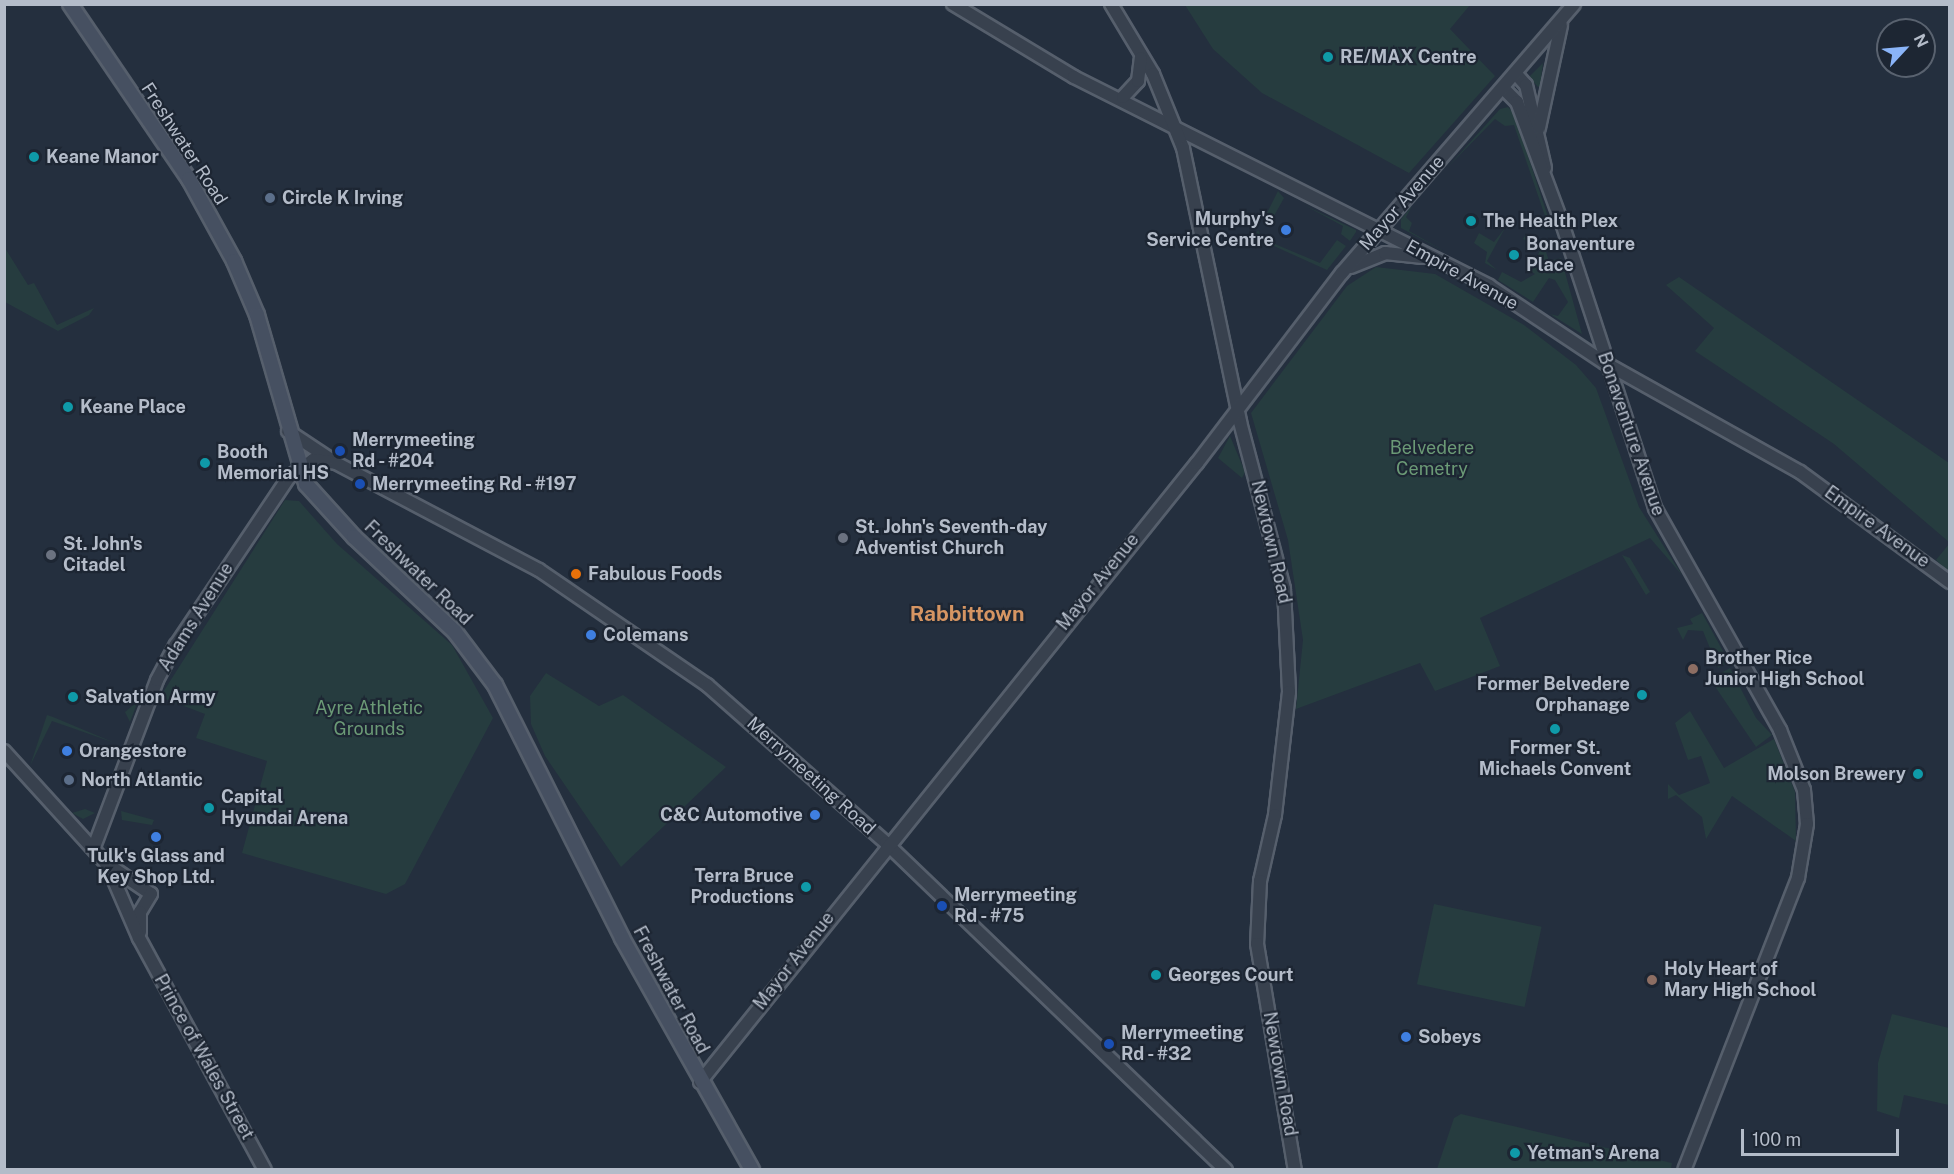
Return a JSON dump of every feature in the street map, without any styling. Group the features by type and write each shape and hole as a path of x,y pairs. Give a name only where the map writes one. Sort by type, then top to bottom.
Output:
{"main road":[{"name":"Freshwater Road","path":"70,4 224,241 257,315 298,468 336,519 455,632 495,684 700,1082 752,1170"}],"street":[{"name":"Empire Avenue","path":"953,4 1074,77 1123,97 1176,128 1489,286 1605,363 1800,472 1950,582"},
{"name":"Newtown Road","path":"1111,4 1139,51 1176,128 1238,408 1287,612 1289,692 1275,816 1260,881 1257,944 1295,1170"},
{"path":"1503,88 1574,4"},
{"path":"1539,132 1548,65 1564,17"},
{"path":"1123,97 1141,75 1139,51"},
{"name":"Bonaventure Avenue","path":"1515,74 1525,81 1539,132 1549,188"},
{"name":"Bonaventure Avenue","path":"1503,88 1517,102 1549,188 1605,363 1655,508 1786,742 1806,804 1798,878 1684,1170"},
{"name":"Mayor Avenue","path":"700,1082 886,843 1238,408 1342,273 1377,230 1503,88"},
{"path":"1342,273 1385,253 1434,258"},
{"name":"Merrymeeting Road","path":"288,431 336,463 539,570 661,652 737,710 886,843 1226,1170"},
{"name":"Merrymeeting Road","path":"298,468 313,460 336,463"},
{"name":"Adams Avenue","path":"94,847 162,669 275,495 298,468"},
{"path":"4,751 94,847 106,864"},
{"name":"Prince of Wales Street","path":"106,864 151,894 139,918 143,945"},
{"name":"Prince of Wales Street","path":"106,864 143,945 265,1170"}],"green space":[{"path":"1185,5 1470,5 1450,29 1495,76 1409,173 1262,93 1213,49"},
{"path":"1543,63 1540,86 1538,87 1529,77"},
{"path":"1508,107 1514,113 1549,220 1549,230 1538,226 1546,219 1514,125 1505,126 1495,119 1447,168 1500,109"},
{"path":"1278,191 1284,198 1274,216 1265,217"},
{"path":"1304,205 1356,232 1350,241 1341,234 1343,226"},
{"path":"1412,206 1406,217 1412,223 1409,231 1446,252 1401,228 1401,219"},
{"path":"1505,228 1487,261 1497,270 1485,263 1487,252 1474,243 1479,233 1494,242"},
{"path":"1258,230 1263,239 1320,263 1337,240 1346,246 1327,270 1254,237"},
{"path":"1526,234 1544,246 1549,261 1561,258 1582,334 1550,314 1558,316 1568,302 1555,280 1549,278 1533,302 1498,280 1502,272 1521,282 1535,274 1529,270 1541,249 1523,239"},
{"path":"5,248 28,285 34,283 57,325 94,308 89,315 58,331 5,302"},
{"name":"Belvedere Cemetry","path":"1376,267 1435,274 1524,325 1576,365 1596,388 1639,507 1682,575 1650,538 1480,618 1500,666 1435,691 1420,663 1296,709 1303,640 1288,540 1251,413 1347,286"},
{"path":"1679,277 1949,463 1949,542 1834,444 1695,351 1714,328 1666,285"},
{"path":"1230,436 1245,472 1242,478 1218,458"},
{"name":"Ayre Athletic Grounds","path":"285,500 299,501 337,544 452,645 493,718 405,884 386,894 242,853 267,761 196,738 205,714 160,697"},
{"path":"1949,544 1949,572 1936,560"},
{"path":"1622,555 1630,558 1650,592 1646,595"},
{"path":"1702,613 1729,662 1718,668 1703,631 1688,630 1683,640 1677,628 1693,624 1690,619"},
{"path":"1730,668 1756,718 1772,735 1756,747 1710,679"},
{"path":"546,673 599,706 623,695 726,767 621,867 545,756 531,724 530,696"},
{"path":"138,701 130,722 125,712"},
{"path":"1690,711 1724,768 1774,739 1795,792 1796,841 1732,796 1706,839 1702,817 1676,795 1668,799 1668,784 1679,795 1710,783 1701,756 1688,760 1675,723"},
{"path":"47,715 115,743 52,721 30,766"},
{"path":"85,809 95,813 83,819 72,813"},
{"path":"121,811 154,820 152,825 122,820"},
{"path":"1434,904 1542,927 1525,1007 1417,984"},
{"path":"1892,1014 1949,1028 1949,1105 1904,1095 1899,1118 1877,1111 1878,1063"},
{"path":"1461,1114 1672,1163 1671,1169 1437,1169 1454,1118"}],"place":[{"name":"RE/MAX Centre","path":"1328,57"},
{"name":"Keane Manor","path":"34,157"},
{"name":"Circle K Irving","path":"270,198"},
{"name":"The Health Plex","path":"1471,221"},
{"name":"Murphy's Service Centre","path":"1286,230"},
{"name":"Bonaventure Place","path":"1514,255"},
{"name":"Keane Place","path":"68,407"},
{"name":"Merrymeeting Rd - #204","path":"340,451"},
{"name":"Booth Memorial HS","path":"205,463"},
{"name":"Merrymeeting Rd - #197","path":"360,484"},
{"name":"St. John's Seventh-day Adventist Church","path":"843,538"},
{"name":"St. John's Citadel","path":"51,555"},
{"name":"Fabulous Foods","path":"576,574"},
{"name":"Colemans","path":"591,635"},
{"name":"Brother Rice Junior High School","path":"1693,669"},
{"name":"Former Belvedere Orphanage","path":"1642,695"},
{"name":"Salvation Army","path":"73,697"},
{"name":"Former St. Michaels Convent","path":"1555,729"},
{"name":"Orangestore","path":"67,751"},
{"name":"Molson Brewery","path":"1918,774"},
{"name":"North Atlantic","path":"69,780"},
{"name":"Capital Hyundai Arena","path":"209,808"},
{"name":"C&C Automotive","path":"815,815"},
{"name":"Tulk's Glass and Key Shop Ltd.","path":"156,837"},
{"name":"Terra Bruce Productions","path":"806,887"},
{"name":"Merrymeeting Rd - #75","path":"942,906"},
{"name":"Georges Court","path":"1156,975"},
{"name":"Holy Heart of Mary High School","path":"1652,980"},
{"name":"Sobeys","path":"1406,1037"},
{"name":"Merrymeeting Rd - #32","path":"1109,1044"},
{"name":"Yetman's Arena","path":"1515,1153"}],"district":[{"name":"Rabbittown","path":"967,614"}]}
